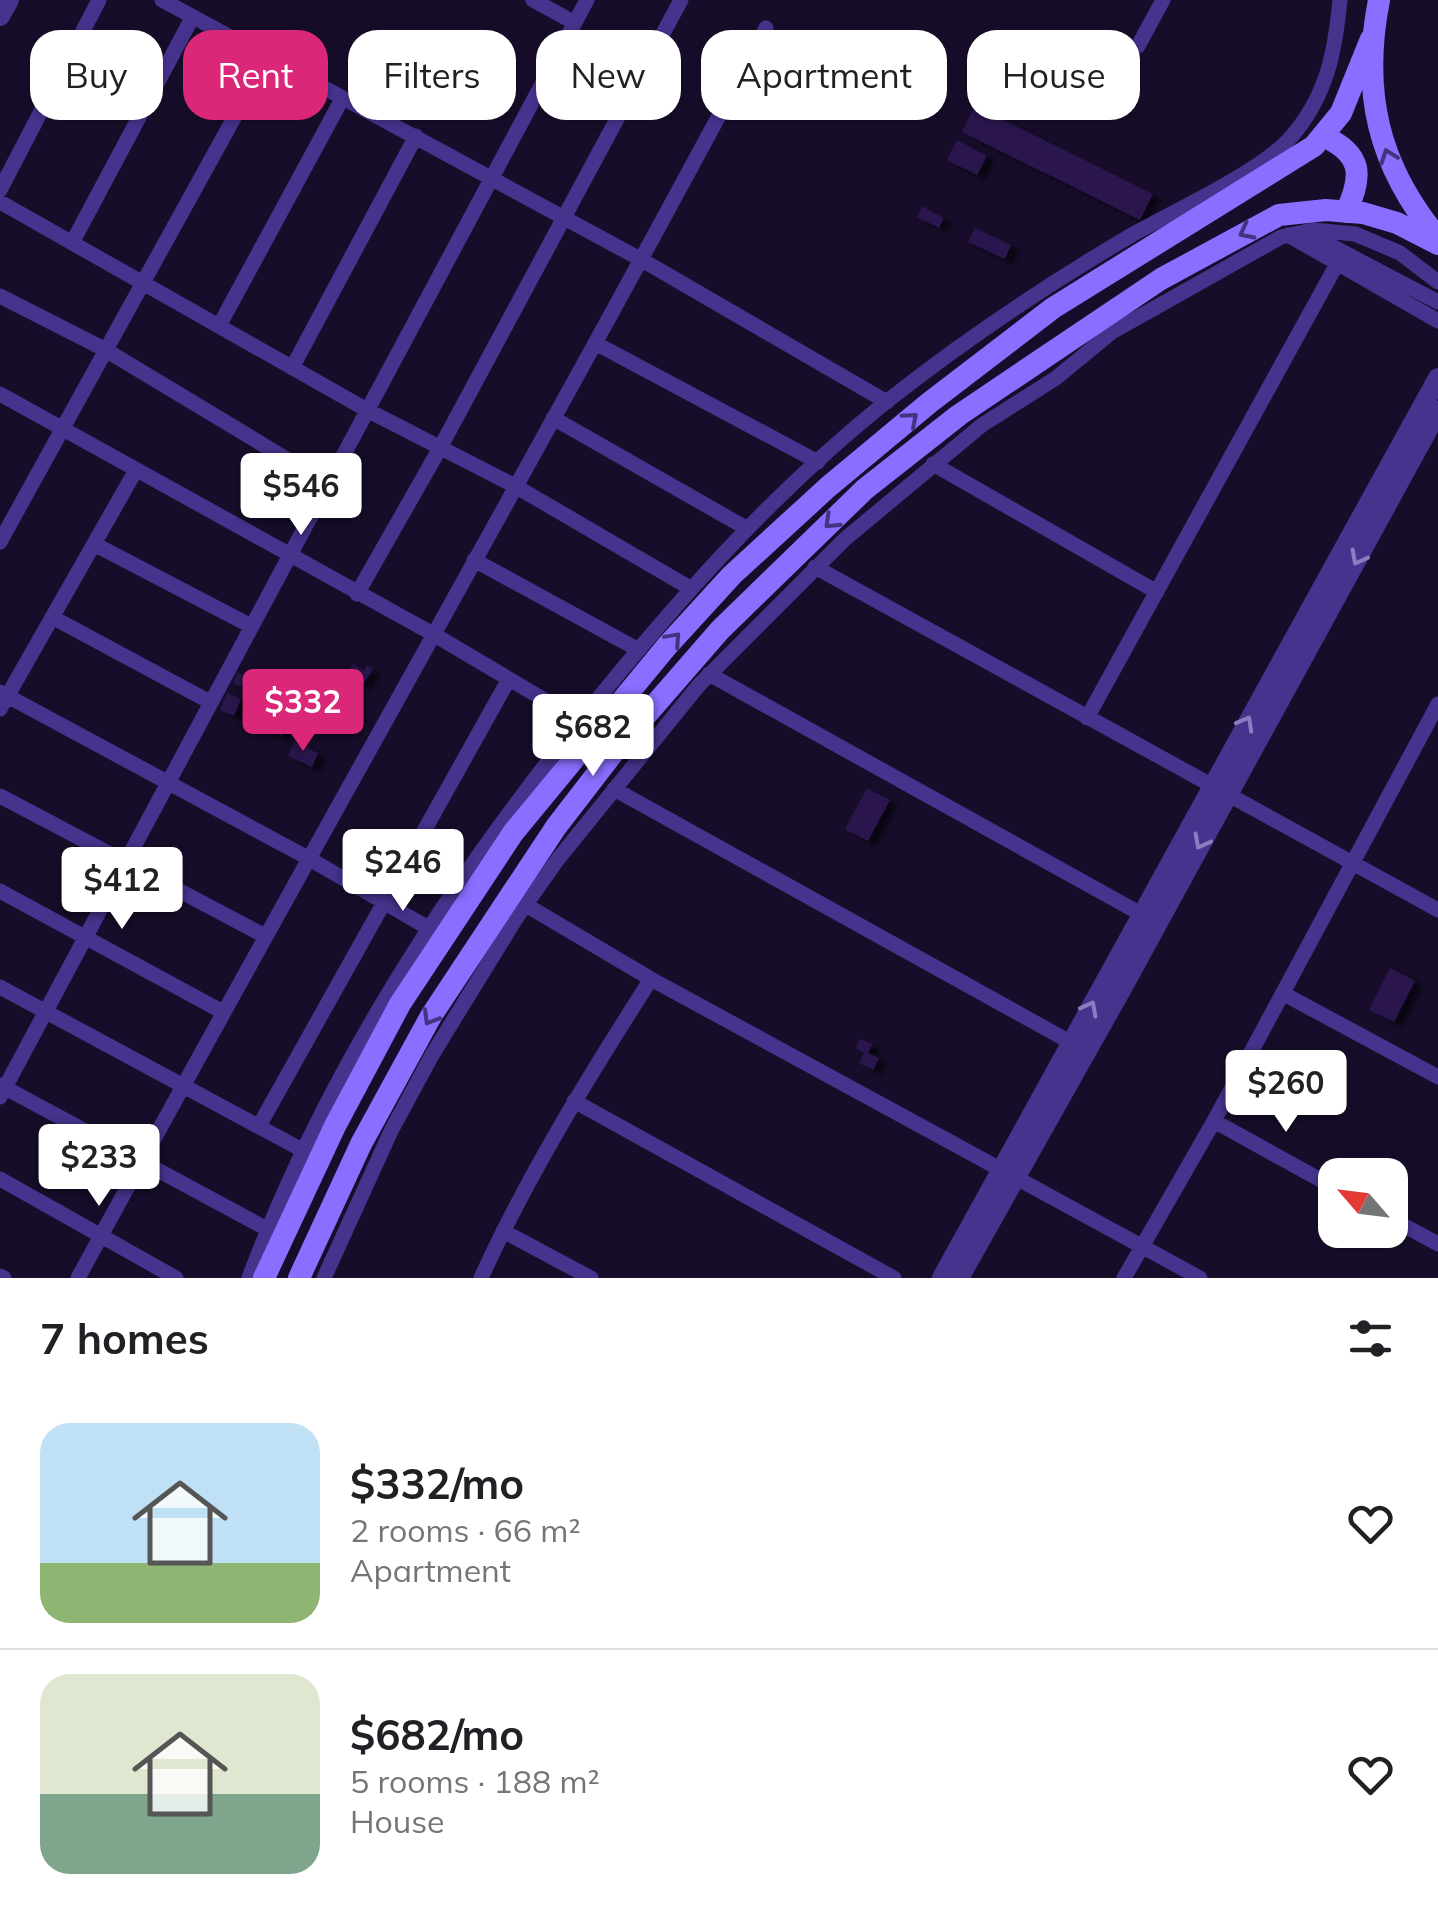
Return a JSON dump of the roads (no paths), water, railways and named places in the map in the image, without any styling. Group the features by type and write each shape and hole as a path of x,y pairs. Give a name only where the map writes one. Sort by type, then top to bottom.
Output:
{"main road":[{"path":"1379,0 1372,39 1371,85 1379,130 1394,173 1438,241"},
{"path":"264,1278 335,1126 400,1004 512,833 693,618 732,575 828,487 1037,320 1294,160 1324,136 1341,112 1372,39"},
{"path":"1324,136 1338,143 1355,161 1358,188 1346,212"},
{"path":"298,1278 362,1144 431,1016 556,827 613,753 720,630 865,490 990,393 1145,289 1278,214 1363,213 1438,241"}],"street":[{"path":"0,16 9,0"},
{"path":"0,190 99,0"},
{"path":"162,0 214,30"},
{"path":"533,0 575,23"},
{"path":"269,1230 2,1090 587,0"},
{"path":"357,594 681,0"},
{"path":"1140,42 1163,0"},
{"path":"249,1278 323,1110 379,1010 512,806 638,648 746,528 887,402 989,325 1069,272 1286,144 1332,64 1340,0"},
{"path":"72,243 192,18"},
{"path":"78,1278 642,260 766,28"},
{"path":"328,91 642,260 887,402"},
{"path":"218,326 342,99"},
{"path":"0,542 233,120"},
{"path":"292,368 416,136"},
{"path":"0,202 368,410 515,486 690,588"},
{"path":"324,1278 365,1184 424,1070 526,905 614,789 709,674 815,567 982,425 1056,378 1112,332 1263,244 1288,235 1334,230 1380,242 1438,282"},
{"path":"1305,232 1438,302"},
{"path":"1288,235 1438,320"},
{"path":"1087,718 1338,264"},
{"path":"0,296 104,349 328,484"},
{"path":"595,343 818,462"},
{"path":"942,1278 1009,1173 1079,1047 1438,378"},
{"path":"0,394 432,634 580,721"},
{"path":"1079,1047 1141,914 1219,791 1438,410"},
{"path":"554,418 746,528"},
{"path":"933,464 1157,592"},
{"path":"136,470 2,699 308,858 430,929"},
{"path":"94,544 250,626"},
{"path":"474,560 638,648"},
{"path":"815,567 1438,910"},
{"path":"52,617 210,702"},
{"path":"709,674 1141,914"},
{"path":"259,1126 509,679"},
{"path":"1124,1278 1284,994 1350,863 1438,704"},
{"path":"614,789 1079,1047"},
{"path":"0,796 265,936"},
{"path":"0,892 223,1012"},
{"path":"526,905 651,979 1200,1278"},
{"path":"481,1278 574,1100 651,979"},
{"path":"0,987 304,1152"},
{"path":"1284,994 1438,1078"},
{"path":"574,1100 894,1278"},
{"path":"1214,1121 1318,1179"},
{"path":"959,1278 1009,1173"},
{"path":"0,1180 176,1278"},
{"path":"1408,1228 1438,1244"},
{"path":"503,1230 591,1278"}]}
